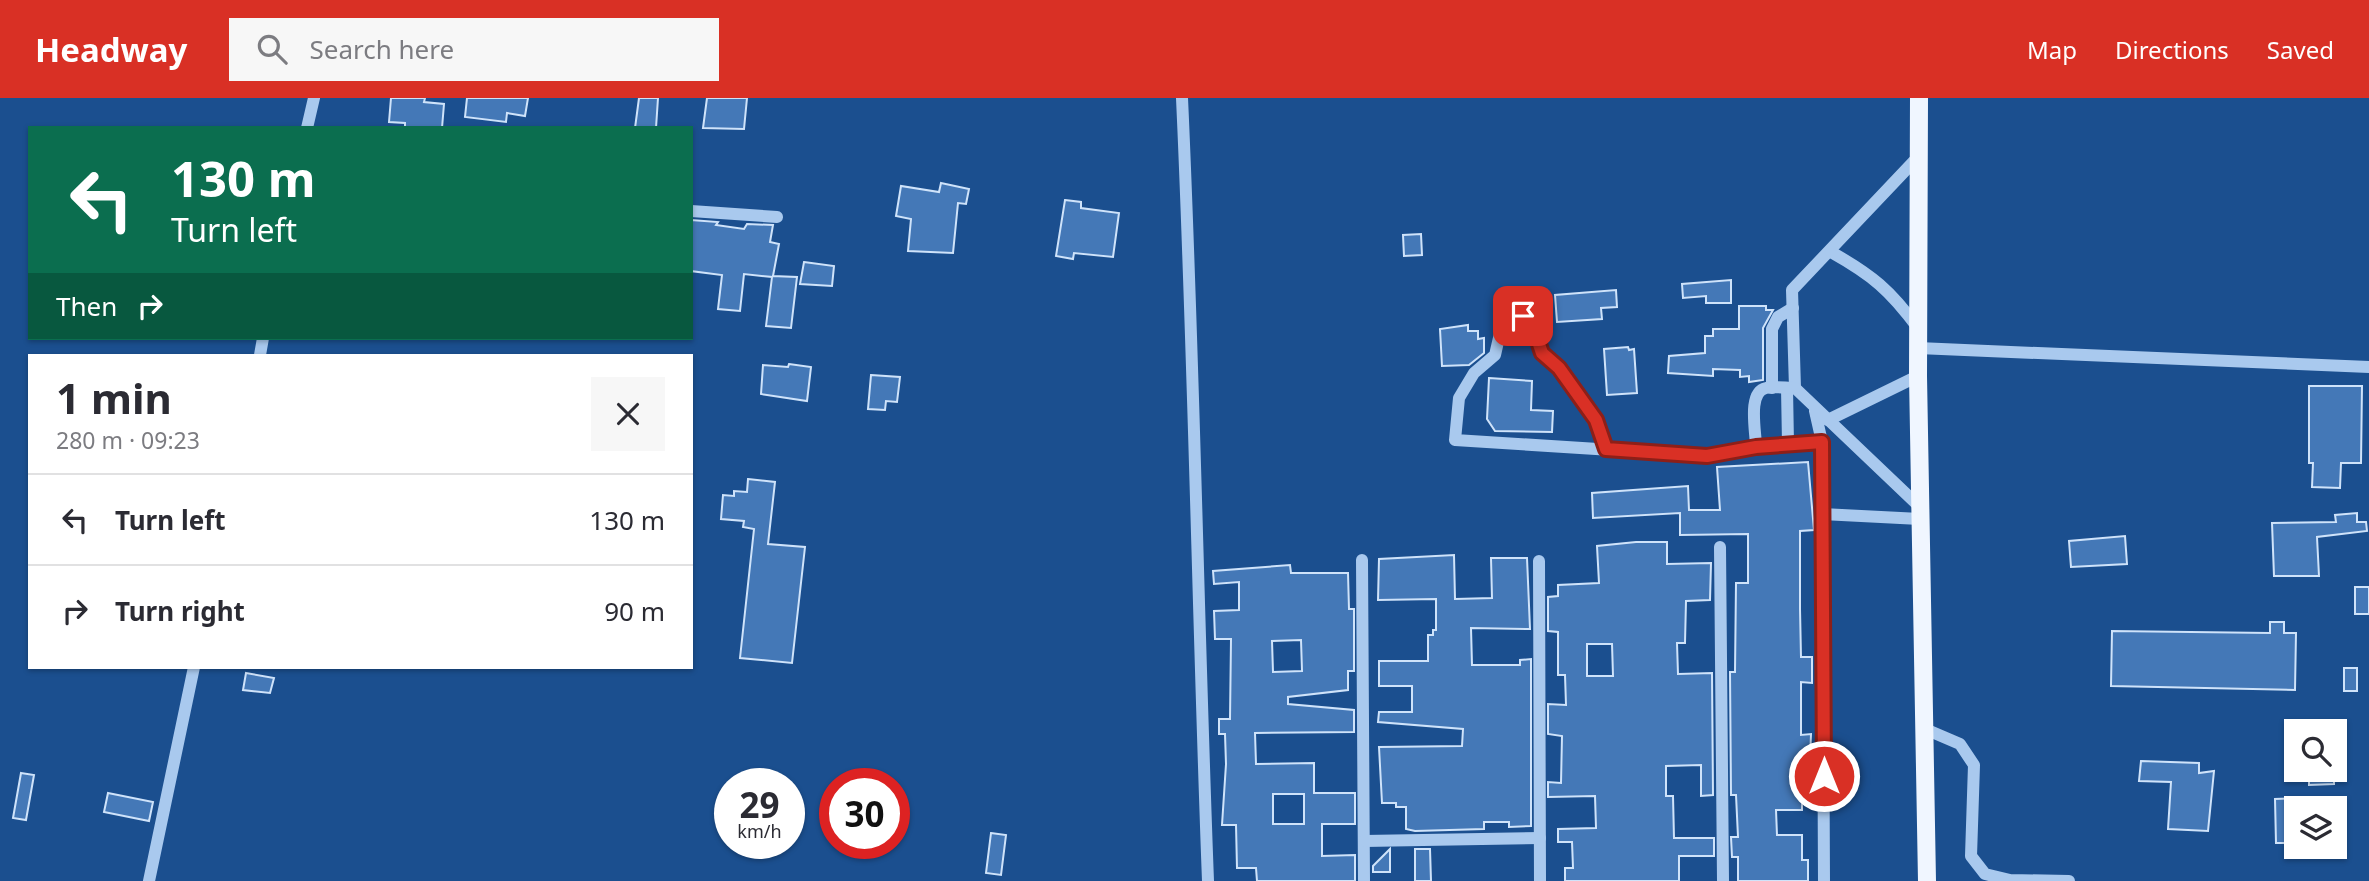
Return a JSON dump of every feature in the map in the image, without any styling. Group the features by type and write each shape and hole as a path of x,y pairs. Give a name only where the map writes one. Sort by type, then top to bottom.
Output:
{"main road":[{"path":"1919,98 1918,376 1927,881"}],"street":[{"path":"307,126 314,98"},
{"path":"1182,98 1192,314 1196,561 1208,881"},
{"path":"1788,444 1793,290 1919,156"},
{"path":"693,212 776,217"},
{"path":"1831,252 1871,274 1899,302 1918,328"},
{"path":"1772,388 1772,329 1778,317 1793,308"},
{"path":"1606,449 1596,420 1559,368 1542,353 1531,321 1515,313 1504,316 1495,355 1474,373 1459,398 1455,440 1707,456 1756,447 1822,442"},
{"path":"1918,348 2369,367"},
{"path":"1828,420 1918,376"},
{"path":"1756,447 1754,401 1757,393 1772,388 1791,388 1828,420 1920,513"},
{"path":"1815,411 1822,442 1824,881"},
{"path":"1822,514 1920,513"},
{"path":"1720,547 1723,881"},
{"path":"1362,560 1364,881"},
{"path":"1539,561 1540,881"},
{"path":"149,881 194,669"},
{"path":"1924,729 1960,744 1974,765 1971,856 1985,874 2010,880 2069,881"},
{"path":"1364,841 1539,838"}],"building":[{"path":"391,98 425,98 424,102 444,104 442,126 405,126 405,123 389,122"},
{"path":"467,98 528,98 525,116 507,113 506,122 465,117"},
{"path":"639,98 658,98 656,126 635,126"},
{"path":"707,98 747,98 744,129 703,128"},
{"path":"941,183 969,189 966,204 958,203 953,253 908,251 911,219 896,216 901,186 939,192"},
{"path":"1065,200 1081,202 1081,208 1119,213 1113,257 1074,253 1073,259 1056,256"},
{"path":"693,220 718,222 716,225 744,229 747,224 773,225 770,242 779,244 773,276 797,277 791,328 766,326 772,277 744,274 740,311 718,309 722,275 693,271"},
{"path":"1421,234 1422,255 1404,256 1403,235"},
{"path":"804,262 834,266 832,286 800,284"},
{"path":"1731,280 1731,303 1706,303 1706,296 1683,298 1682,284"},
{"path":"1616,290 1617,307 1601,308 1602,319 1557,322 1555,295"},
{"path":"1739,306 1766,306 1766,310 1773,310 1763,328 1763,380 1749,382 1749,376 1740,377 1740,370 1713,369 1713,376 1668,373 1669,356 1705,353 1705,336 1713,336 1713,329 1739,329"},
{"path":"1468,325 1468,331 1478,331 1478,339 1484,338 1484,353 1469,365 1442,366 1440,329"},
{"path":"1628,347 1629,350 1634,349 1637,393 1607,395 1604,349"},
{"path":"789,364 811,367 807,401 761,394 763,365 788,367"},
{"path":"871,375 900,377 897,402 886,401 885,410 868,409"},
{"path":"1489,378 1532,381 1531,410 1553,411 1552,432 1495,431 1487,419"},
{"path":"2309,386 2362,386 2361,463 2341,463 2340,488 2312,487 2313,463 2309,463"},
{"path":"1808,462 1814,530 1800,531 1800,609 1801,657 1812,657 1812,683 1801,682 1801,735 1811,734 1810,759 1802,759 1802,810 1776,810 1777,835 1802,835 1802,860 1808,860 1808,881 1738,881 1738,857 1732,857 1731,837 1738,837 1736,795 1731,795 1730,672 1735,672 1736,583 1748,583 1748,534 1680,535 1680,513 1593,518 1592,493 1688,486 1689,510 1720,510 1717,467"},
{"path":"748,479 775,482 768,544 805,547 792,663 740,658 754,529 743,527 744,521 721,519 723,495 734,496 734,491 747,492"},
{"path":"2357,513 2357,522 2366,522 2367,531 2317,537 2319,576 2274,576 2272,523 2336,522 2335,515"},
{"path":"2125,536 2127,564 2071,567 2069,541"},
{"path":"1667,542 1667,564 1711,563 1710,600 1686,601 1685,643 1677,643 1678,674 1712,673 1713,795 1701,796 1701,765 1666,766 1666,796 1673,796 1674,838 1714,838 1714,856 1679,856 1679,881 1565,881 1565,868 1573,868 1572,842 1558,842 1558,829 1596,828 1595,796 1548,797 1548,782 1561,783 1562,736 1548,734 1548,704 1566,705 1565,675 1558,675 1558,632 1548,631 1548,597 1558,596 1558,585 1599,583 1597,546","holes":["1587,644 1612,644 1613,676 1587,676"]},
{"path":"1454,555 1455,599 1492,598 1491,558 1527,558 1530,629 1471,628 1472,665 1520,665 1520,660 1531,659 1531,826 1509,827 1509,822 1484,822 1484,829 1415,831 1406,829 1406,807 1396,807 1396,803 1382,803 1379,747 1462,746 1463,729 1378,722 1379,712 1412,712 1412,686 1379,686 1379,661 1428,661 1428,635 1433,635 1433,630 1436,630 1436,599 1378,600 1379,559"},
{"path":"1290,565 1291,573 1348,573 1349,609 1354,609 1354,671 1348,671 1348,690 1288,697 1288,704 1354,710 1354,732 1255,733 1256,764 1314,763 1314,793 1355,793 1355,824 1322,824 1322,856 1355,855 1355,881 1257,881 1256,868 1237,868 1236,825 1222,825 1226,764 1225,734 1219,734 1219,719 1230,719 1231,639 1215,639 1214,611 1239,610 1239,582 1214,584 1213,571","holes":["1301,640 1302,671 1273,672 1272,641","1273,794 1304,794 1304,824 1273,824"]},
{"path":"2355,587 2369,587 2369,614 2355,614"},
{"path":"2270,622 2284,622 2284,633 2296,633 2295,690 2111,686 2112,631 2270,633"},
{"path":"2344,668 2357,668 2357,691 2344,691"},
{"path":"246,673 274,678 270,693 243,690"},
{"path":"2141,761 2199,763 2199,773 2214,771 2208,831 2168,829 2171,782 2139,781"},
{"path":"21,773 34,775 26,820 13,818"},
{"path":"2309,782 2334,782 2334,784 2309,785"},
{"path":"108,793 153,802 149,821 104,812"},
{"path":"2275,799 2284,799 2284,843 2276,843"},
{"path":"991,833 1006,835 1001,875 986,873"},
{"path":"1390,849 1390,872 1373,872 1373,866"},
{"path":"1415,849 1430,849 1431,881 1415,881"}],"route":[{"path":"1523,316 1531,321 1542,353 1559,368 1596,420 1606,449 1707,456 1756,447 1822,442 1824,776"}]}
